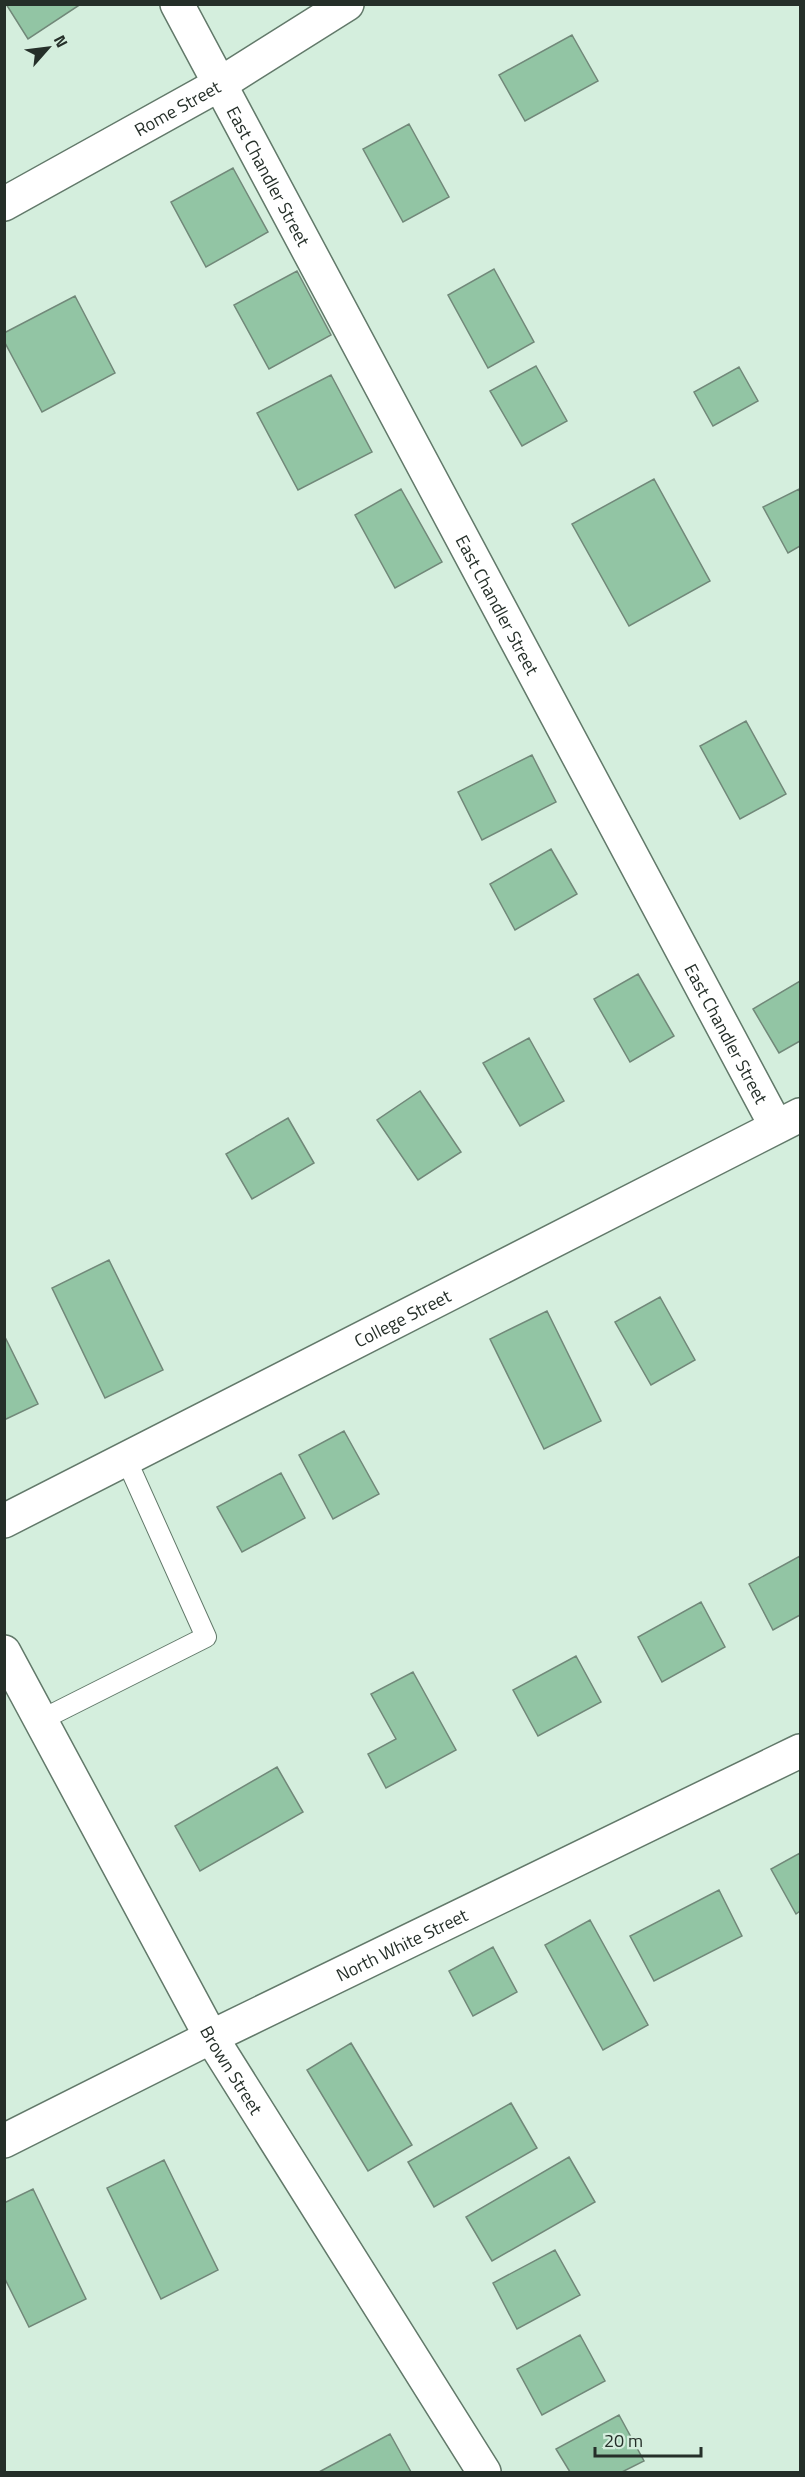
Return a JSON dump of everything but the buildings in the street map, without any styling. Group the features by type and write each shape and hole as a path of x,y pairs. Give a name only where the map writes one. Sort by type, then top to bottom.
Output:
{"street":[{"name":"East Chandler Street","path":"177,4 788,1121"},
{"name":"Rome Street","path":"4,204 220,84 346,4"},
{"name":"College Street","path":"4,1521 788,1121"},
{"name":"Brown Street","path":"4,1652 211,2037 484,2472"},
{"name":"North White Street","path":"4,2141 211,2037 801,1751"}],"lane":[{"path":"41,1720 207,1637 126,1459"}]}
